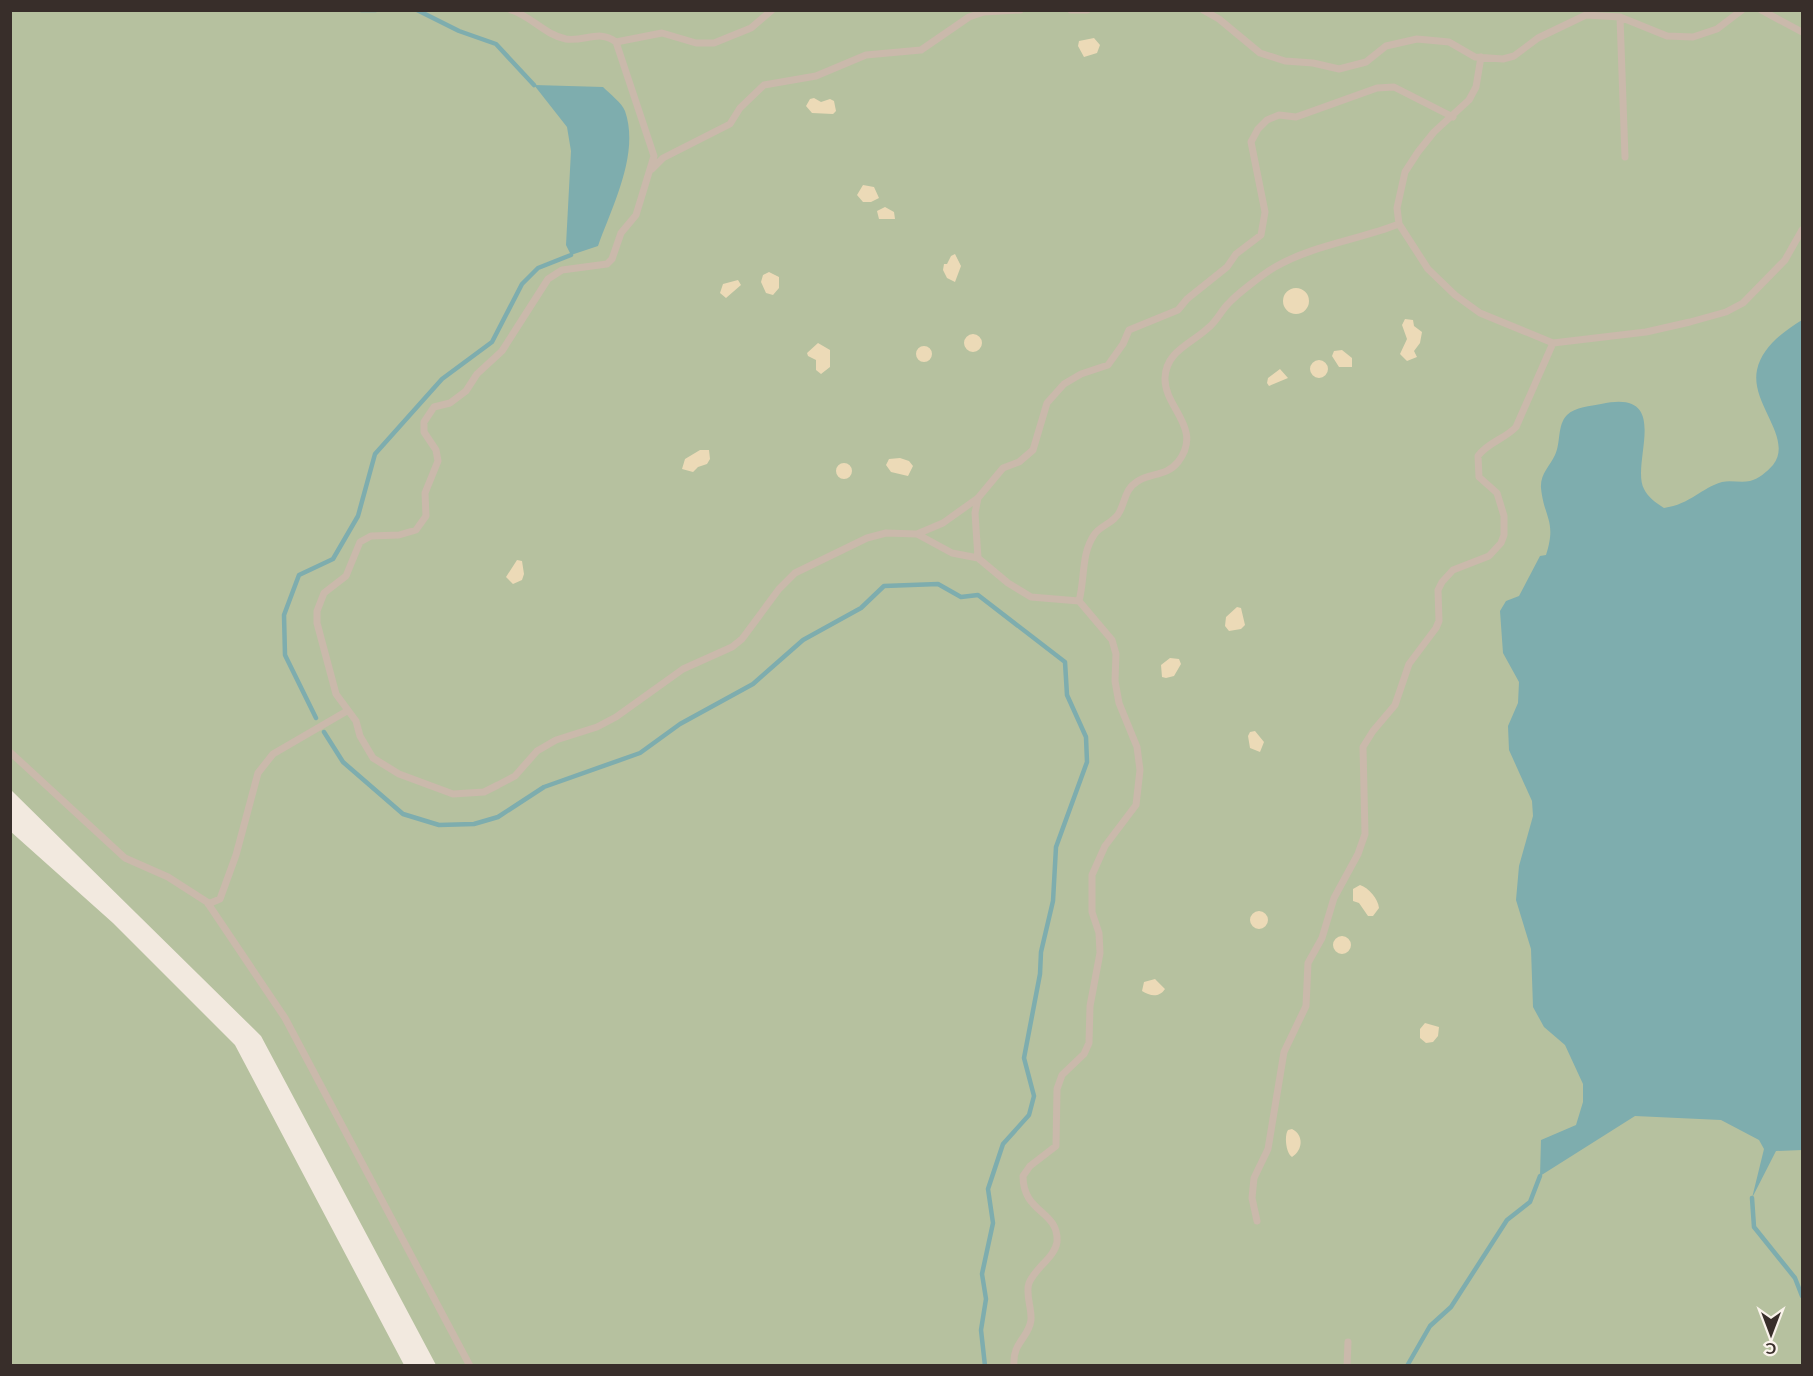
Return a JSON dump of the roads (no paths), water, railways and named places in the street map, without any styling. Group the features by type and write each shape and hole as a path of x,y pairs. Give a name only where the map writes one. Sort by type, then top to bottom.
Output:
{"lane":[{"path":"511,10 564,39 581,39 598,35 609,36 616,42 633,90 638,114 649,135 654,156 636,215 621,233 612,259 607,264 562,270 548,279 502,351 477,374 466,391 450,403 434,407 427,414 424,432 436,450 438,462 425,493 426,516 423,522 416,530 399,535 371,536 360,543 346,576 324,593 317,611 317,623 336,694 356,721 360,736 373,758 399,774 453,794 484,792 515,776 537,752 556,740 616,717 683,669 732,647 742,639 779,589 795,573 867,538 886,533 917,534 943,523 978,498 1003,468 1019,462 1034,450 1047,403 1064,384 1081,374 1108,365 1123,344 1129,330 1178,310 1187,299 1227,267 1236,254 1261,235 1265,212 1251,142 1266,120 1279,115 1296,117 1377,88 1394,87 1453,117"},
{"path":"616,42 662,33 696,43 714,43 751,28 772,10"},
{"path":"650,171 663,158 730,124 751,96 764,85 816,76 866,56 921,50 969,17 984,12 1020,10"},
{"path":"1071,10 1087,10"},
{"path":"1203,10 1219,19 1260,52 1285,61 1313,63 1339,69 1366,62 1386,46 1402,41 1433,39 1449,42 1475,57 1503,59 1514,56 1538,38 1586,15 1620,17 1667,36 1693,37 1717,29 1742,10"},
{"path":"1761,10 1803,32"},
{"path":"1620,17 1625,157"},
{"path":"1480,57 1476,87 1465,105 1434,132 1405,172 1397,208 1399,224 1428,269 1455,295 1480,314 1553,343 1646,332 1726,312 1743,303 1757,291 1785,260 1803,230"},
{"path":"1079,601 1085,576 1084,554 1095,533 1113,521 1128,489 1146,477 1166,472 1177,463 1185,450 1187,435 1184,421 1166,384 1167,367 1173,355 1209,327 1231,301 1273,268 1318,247 1371,235 1399,224"},
{"path":"1257,1221 1252,1206 1254,1178 1268,1149 1284,1053 1306,1005 1306,969 1329,922 1334,898 1358,854 1365,834 1363,747 1395,705 1409,664 1436,628 1438,590 1442,582 1454,570 1489,556 1501,543 1504,535 1504,516 1497,493 1479,477 1478,456 1490,444 1508,435 1516,427 1553,343"},
{"path":"978,498 975,513 978,558"},
{"path":"917,534 952,553 978,558 1008,583 1031,597 1079,601 1112,640 1116,654 1115,681 1119,704 1137,747 1140,770 1136,805 1105,846 1092,875 1092,912 1099,933 1100,953 1090,1005 1089,1043 1084,1054 1062,1075 1057,1089 1056,1146 1030,1166 1023,1176 1025,1195 1056,1228 1057,1240 1056,1249 1037,1269 1028,1286 1031,1320 1014,1348 1014,1365"},
{"path":"208,904 220,899 236,855 258,773 273,754 347,711"},
{"path":"10,752 125,858 168,877 208,904 285,1018 470,1365"},
{"path":"1347,1342 1347,1365"}],"water":[{"path":"534,85 603,87 625,111 629,128 627,162 617,197 598,246 571,255 566,245 571,151 567,127"},
{"path":"1802,320 1802,1150 1776,1151 1752,1198 1764,1149 1759,1140 1721,1120 1635,1116 1540,1176 1541,1140 1576,1125 1583,1102 1583,1084 1565,1045 1544,1027 1533,1007 1531,949 1516,900 1519,866 1533,816 1532,801 1509,750 1508,726 1518,703 1519,682 1503,653 1500,611 1506,601 1519,596 1540,556 1546,555 1550,527 1541,483 1557,450 1564,419 1570,412 1601,404 1623,402 1637,407 1643,417 1645,431 1641,477 1644,489 1652,500 1664,508 1689,500 1722,482 1753,480 1771,468 1778,455 1775,432 1757,383 1757,370 1769,347"}],"waterway":[{"path":"361,10 376,10"},
{"path":"417,10 459,31 496,44 534,85"},
{"path":"316,718 285,655 284,615 299,575 333,559 358,516 375,454 442,379 492,342 522,284 538,268 571,255"},
{"path":"324,732 343,762 403,814 439,825 474,824 498,817 544,787 640,753 680,724 753,684 803,640 861,608 884,586 938,584 961,597 978,595 1065,662 1067,695 1086,737 1087,762 1056,847 1053,901 1041,952 1040,974 1024,1058 1034,1096 1029,1115 1003,1144 988,1189 993,1223 982,1274 986,1299 981,1330 985,1366"},
{"path":"1407,1366 1430,1326 1451,1307 1507,1220 1530,1202 1540,1176"},
{"path":"1752,1198 1754,1227 1795,1278 1802,1296"}]}
